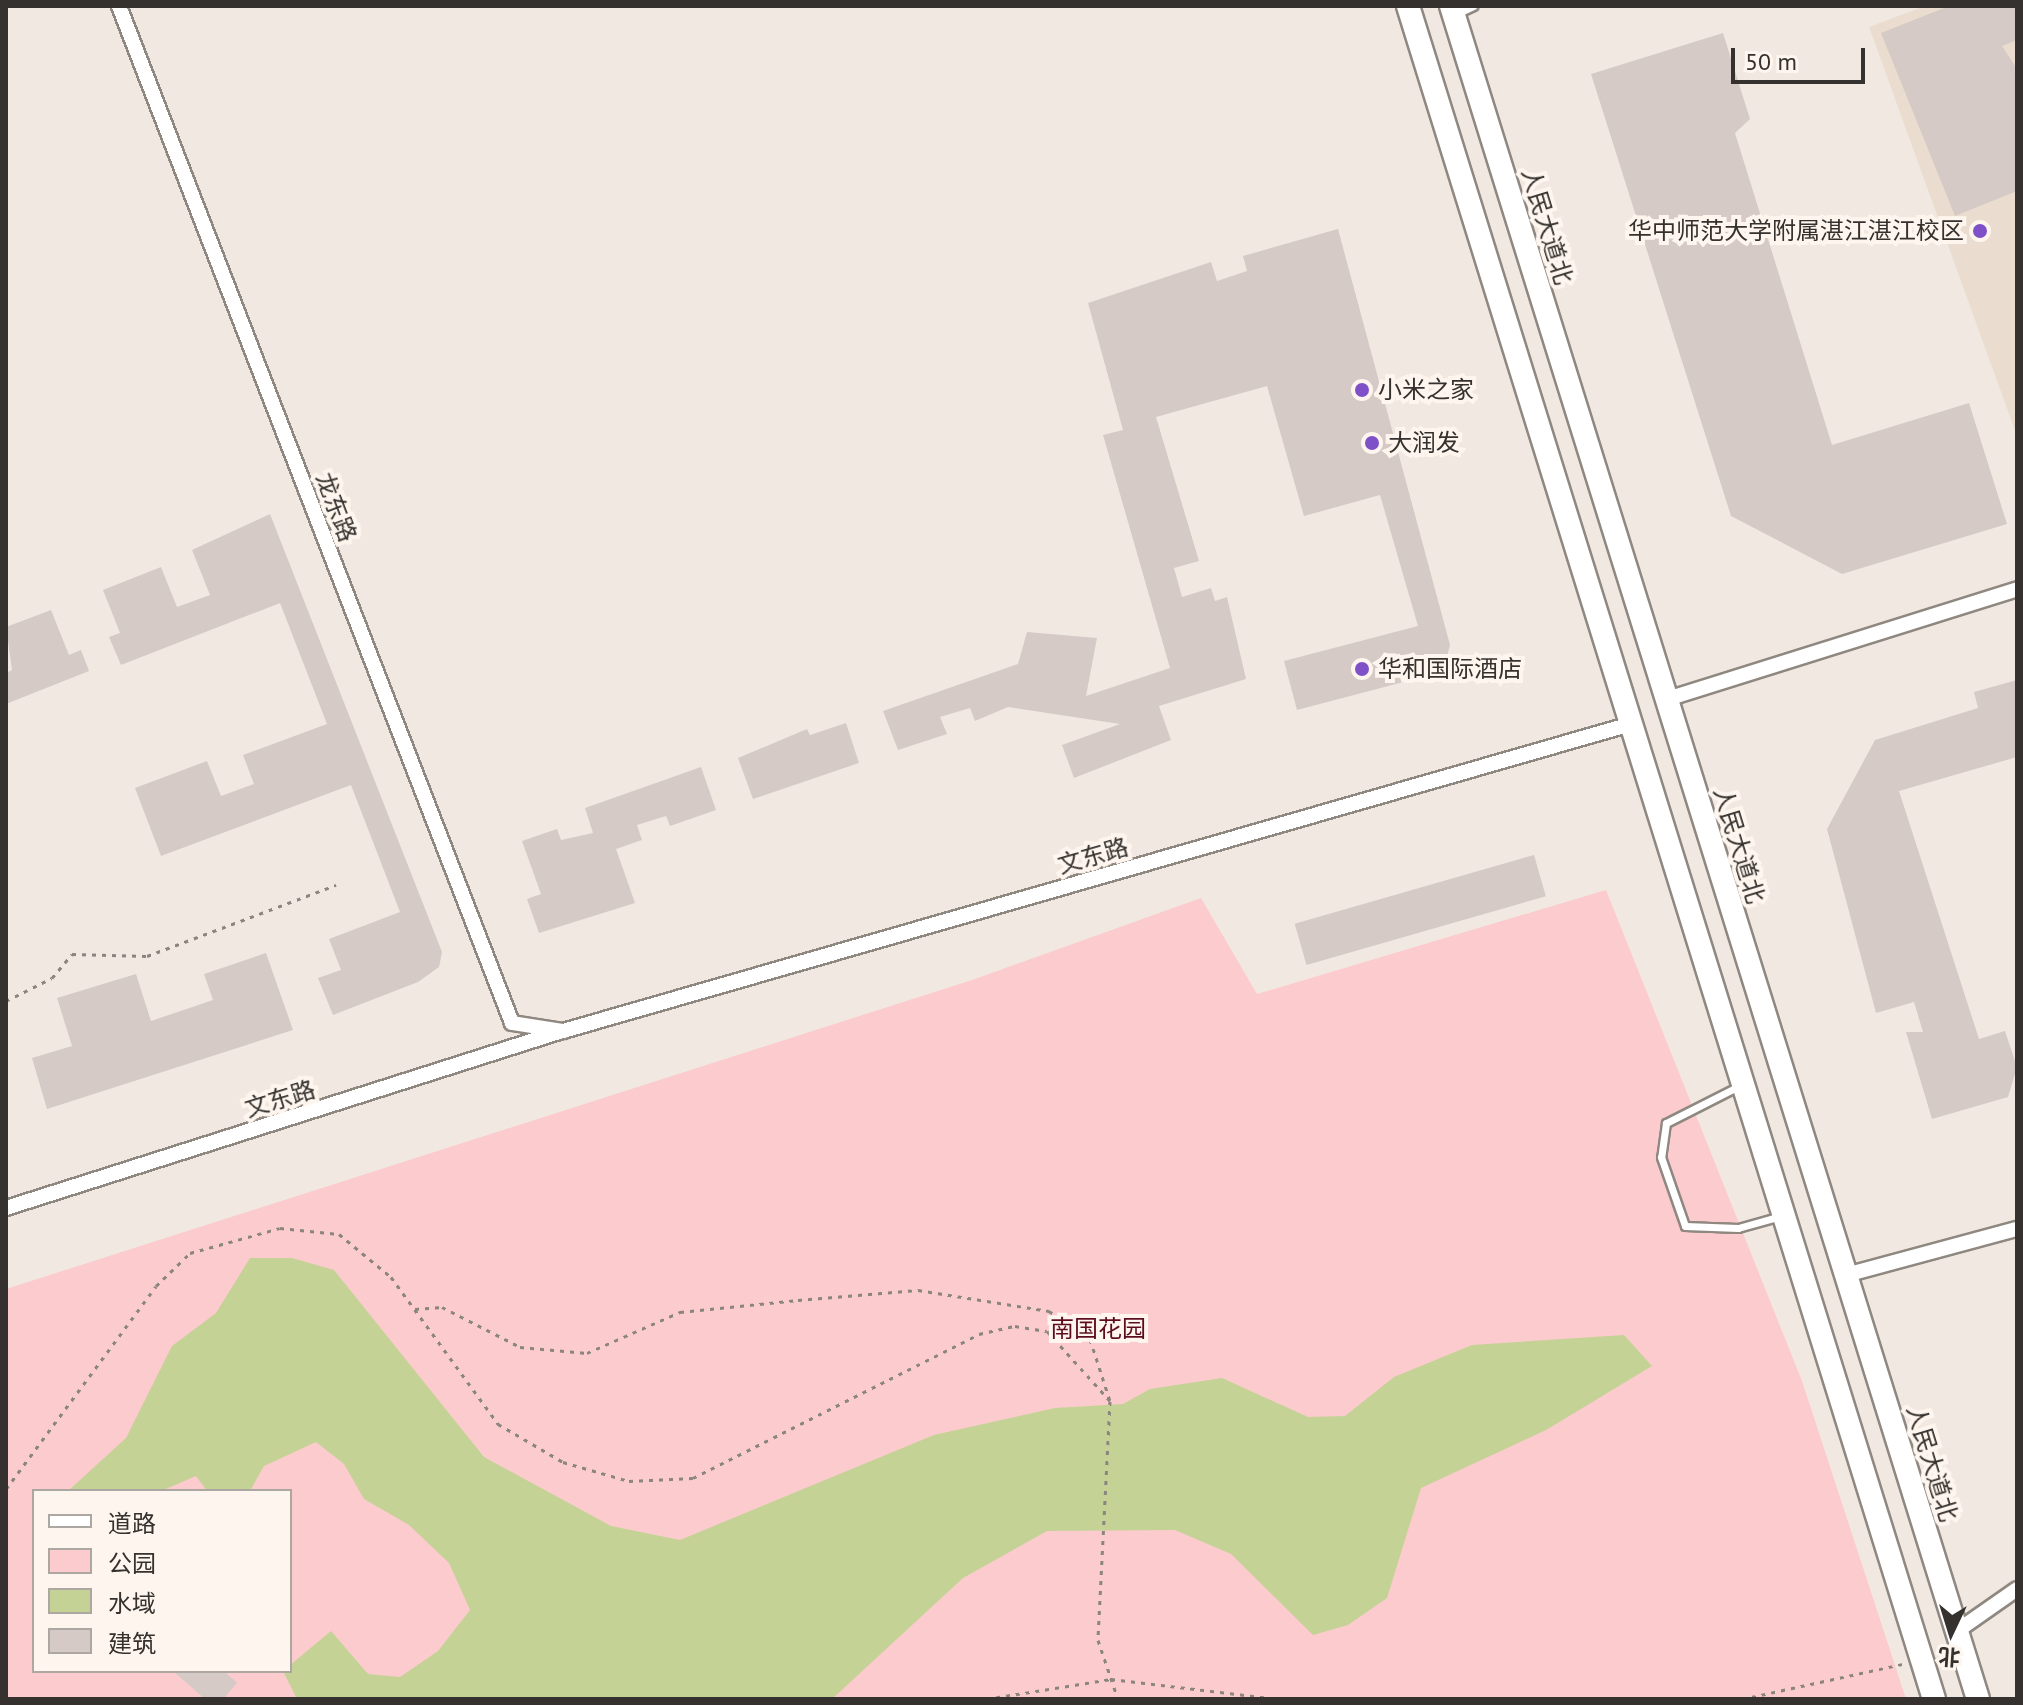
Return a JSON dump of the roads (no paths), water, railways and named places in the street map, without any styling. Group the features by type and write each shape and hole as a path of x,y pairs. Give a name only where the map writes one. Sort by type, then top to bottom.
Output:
{"main road":[{"path":"1408,6 1934,1699"},
{"name":"人民大道北","path":"1459,9 1667,699 1978,1699"}],"street":[{"name":"龙东路","path":"119,6 512,1023"},
{"path":"1667,699 2017,589"},
{"name":"文东路","path":"6,1208 567,1030 1631,724"},
{"name":"文东路","path":"512,1023 567,1030"},
{"path":"1846,1275 2017,1229"},
{"path":"1957,1631 2017,1589"}],"lane":[{"path":"1743,1084 1666,1123 1661,1157 1685,1226 1738,1228 1784,1215"}],"water":[{"path":"250,1258 292,1258 334,1270 484,1457 611,1526 680,1540 934,1435 1055,1408 1123,1404 1150,1389 1222,1378 1308,1417 1345,1416 1394,1377 1472,1345 1624,1335 1652,1366 1546,1430 1421,1488 1387,1598 1348,1625 1313,1635 1231,1554 1175,1530 1047,1531 963,1578 832,1699 297,1699 284,1673 292,1673 292,1664 331,1631 368,1674 400,1677 438,1651 470,1610 449,1563 409,1525 364,1499 344,1464 316,1442 264,1466 251,1489 206,1489 196,1476 166,1489 70,1489 126,1438 172,1346 216,1313"}],"place":[{"name":"华中师范大学附属湛江湛江校区","path":"1980,231"},
{"name":"小米之家","path":"1362,390"},
{"name":"大润发","path":"1372,443"},
{"name":"华和国际酒店","path":"1362,669"}],"park label":[{"name":"南国花园","path":"1098,1329"}]}
